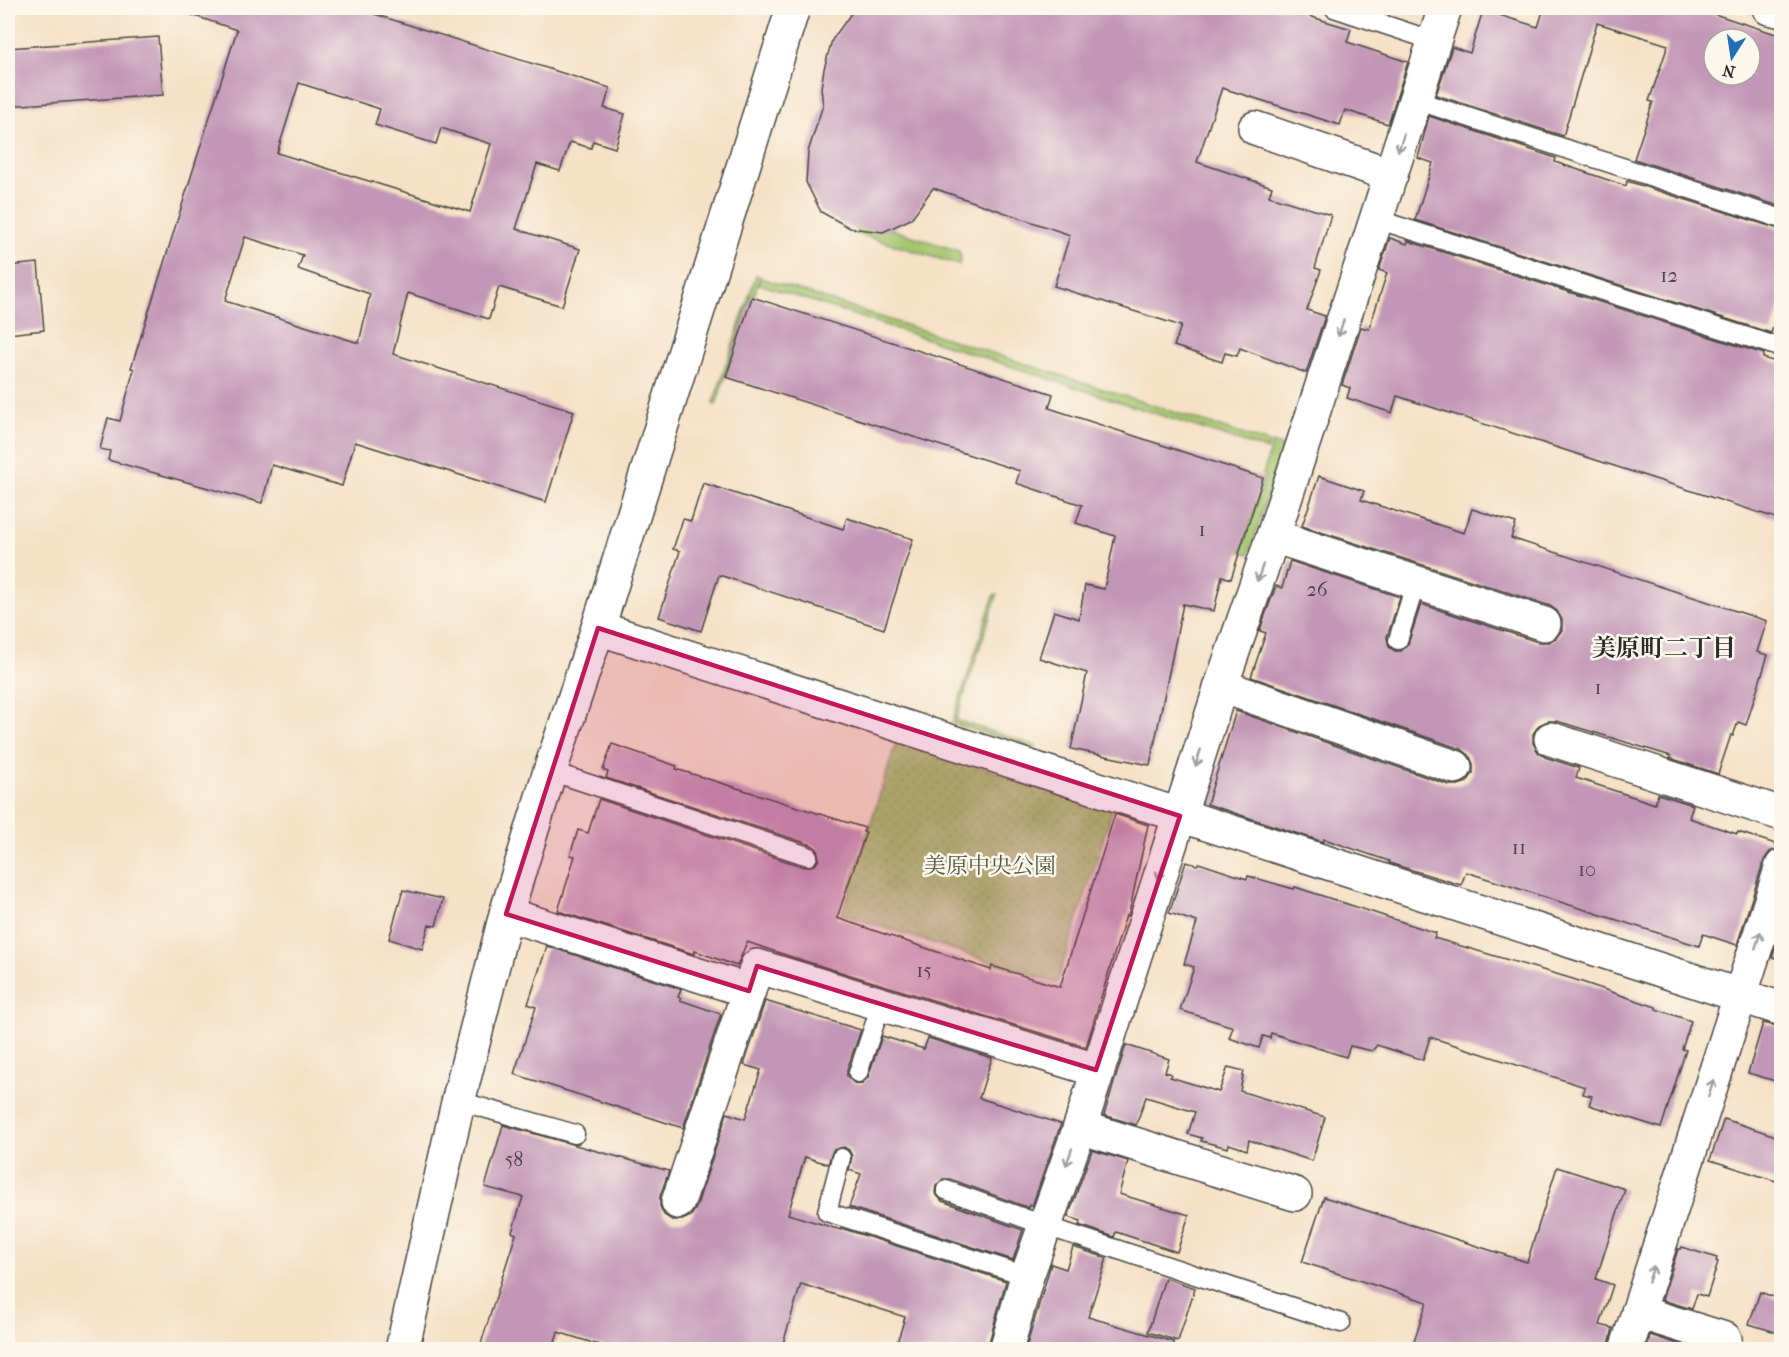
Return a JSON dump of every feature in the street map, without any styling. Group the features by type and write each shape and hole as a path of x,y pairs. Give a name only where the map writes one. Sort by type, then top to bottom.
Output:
{"street":[{"path":"402,1350 459,1101 506,915 793,8"},
{"path":"1006,1350 1027,1276 1080,1127 1096,1070 1221,686 1273,536 1445,8"},
{"path":"1770,8 1782,11"},
{"path":"1255,128 1391,175"},
{"path":"1273,536 1544,624"},
{"path":"598,628 1782,1009"},
{"path":"1221,686 1455,767"},
{"path":"1551,739 1782,814"},
{"path":"1626,1350 1782,866"},
{"path":"506,915 748,991"},
{"path":"678,1202 757,966 1096,1070"},
{"path":"1080,1127 1295,1194"},
{"path":"1638,1312 1725,1339 1722,1350"}],"lane":[{"path":"1334,8 1434,41"},
{"path":"1415,100 1782,219"},
{"path":"1376,219 1782,348"},
{"path":"1398,640 1416,582"},
{"path":"550,771 808,856"},
{"path":"858,1073 881,1005"},
{"path":"459,1101 575,1134"},
{"path":"841,1158 827,1212 1027,1276"},
{"path":"946,1190 1046,1226 1341,1323"}],"highlighted area":[{"path":"598,628 1180,816 1096,1070 757,966 749,991 506,914"}],"green space":[{"path":"860,219 959,251 961,257 959,265 856,233"},
{"path":"756,275 760,276 754,296 751,296 716,405 713,404"},
{"path":"761,278 1269,443 1267,450 759,284"},
{"path":"1272,443 1283,447 1249,554 1241,552 1265,476 1263,475"},
{"path":"994,595 997,595 956,720 1036,746 1035,750 952,723"},
{"name":"美原中央公園","path":"897,740 1113,809 1057,983 842,914"}],"building":[{"path":"186,8 355,8 610,88 604,108 625,114 615,148 593,141 591,148 570,142 560,171 537,164 516,229 580,249 562,306 499,287 489,319 408,293 393,354 574,411 546,502 355,442 342,486 272,465 262,503 108,460 110,451 100,449 108,418 120,421 134,369 131,368 237,30 186,13","holes":["299,83 380,109 375,125 436,144 441,128 491,144 470,212 277,153","245,237 303,255 298,269 370,294 359,343 225,301"]},
{"path":"855,8 1301,8 1299,13 1351,29 1347,42 1408,62 1388,124 1345,110 1340,125 1222,88 1197,162 1272,187 1269,196 1331,215 1315,268 1321,270 1307,310 1325,316 1306,373 1240,348 1237,356 1225,353 1222,362 1174,346 1181,326 1054,286 1070,235 933,188 911,219 883,232 850,228 821,212 806,182 808,152 823,105 821,88 832,40"},
{"path":"1544,8 1686,8 1707,15 1708,12 1754,27 1702,27 1702,87 1762,87 1762,30 1782,36 1782,207 1634,159 1653,102 1649,101 1668,45 1597,23 1563,136 1436,95 1452,47 1470,53 1483,10 1538,27"},
{"path":"158,37 163,95 8,106 8,48"},
{"path":"1429,116 1556,158 1555,162 1626,186 1627,181 1782,230 1782,301 1771,333 1415,220 1433,163 1418,158"},
{"path":"1390,238 1407,244 1408,241 1764,354 1763,358 1782,364 1782,520 1397,396 1392,413 1347,398 1350,388 1342,385 1361,327 1369,329 1387,273 1379,270"},
{"path":"38,263 44,330 8,334 8,266"},
{"path":"752,297 1053,394 1049,408 1263,478 1231,579 1222,576 1214,611 1183,604 1150,765 1071,749 1087,673 1039,658 1054,611 1079,619 1085,585 1104,589 1115,536 1076,523 1082,505 1016,483 1020,471 726,377"},
{"path":"1319,476 1364,491 1361,500 1464,533 1472,509 1516,523 1511,538 1767,621 1757,652 1768,655 1746,725 1738,722 1733,736 1731,735 1718,774 1670,758 1671,756 1557,721 1548,721 1539,725 1533,734 1533,743 1538,752 1545,757 1579,768 1576,778 1655,804 1658,794 1693,805 1689,818 1782,846 1770,852 1764,860 1737,945 1703,934 1699,946 1466,872 1461,885 1389,863 1389,861 1324,839 1323,842 1207,804 1236,711 1449,785 1467,782 1473,773 1473,764 1469,755 1461,749 1251,677 1266,633 1260,631 1264,618 1276,586 1282,588 1290,561 1400,597 1387,637 1389,647 1395,651 1401,651 1408,644 1421,604 1538,642 1548,642 1556,638 1562,630 1562,620 1557,611 1550,606 1302,526"},
{"path":"703,483 843,529 847,518 913,539 884,629 719,575 701,631 659,617 680,551 673,549 683,519 691,521"},
{"path":"612,744 677,766 676,769 865,828 863,832 866,832 837,918 991,970 992,966 1060,987 1115,814 1148,825 1128,916 1126,915 1086,1047 747,942 737,966 695,951 694,954 558,911 575,856 570,855 578,830 588,833 599,799 804,867 815,865 819,859 817,849 812,845 606,778 608,772 603,770"},
{"path":"1186,862 1197,865 1199,863 1247,879 1248,876 1294,889 1295,887 1436,933 1434,938 1573,979 1691,1021 1682,1049 1686,1050 1661,1128 1589,1105 1592,1096 1583,1094 1585,1087 1430,1037 1423,1060 1377,1045 1372,1051 1350,1046 1346,1057 1271,1033 1270,1038 1263,1036 1259,1048 1229,1038 1233,1027 1180,1010 1194,967 1184,964 1197,922 1169,913"},
{"path":"403,890 443,899 436,926 429,925 422,949 389,939"},
{"path":"1782,929 1782,960 1772,957"},
{"path":"547,946 681,989 678,997 681,998 680,1000 721,1014 683,1128 514,1074 536,1007 528,1004"},
{"path":"765,1001 861,1030 847,1070 847,1076 854,1083 861,1084 868,1077 882,1036 924,1049 928,1038 992,1058 979,1098 1061,1124 1032,1206 1030,1205 1029,1208 950,1179 943,1179 936,1186 935,1193 942,1201 1023,1230 1013,1260 849,1207 861,1174 849,1170 852,1156 844,1147 833,1150 828,1164 805,1157 788,1214 841,1230 841,1228 1006,1281 987,1350 895,1350 905,1317 801,1284 781,1350 615,1350 558,1332 553,1350 479,1350 516,1234 512,1232 523,1197 485,1187 503,1125 669,1171 660,1196 660,1206 664,1215 672,1220 682,1220 691,1216 696,1208 727,1113 745,1119 761,1070 744,1065"},
{"path":"1763,1023 1782,1027 1782,1083 1748,1073"},
{"path":"1126,1045 1169,1059 1165,1072 1171,1074 1170,1077 1219,1092 1228,1067 1244,1071 1240,1091 1325,1117 1312,1161 1249,1140 1247,1150 1229,1144 1228,1148 1201,1141 1202,1138 1188,1134 1195,1112 1146,1097 1136,1125 1104,1115"},
{"path":"1724,1119 1782,1138 1782,1183 1710,1160"},
{"path":"1092,1150 1128,1161 1119,1194 1189,1215 1177,1252 1116,1232 1114,1237 1079,1225 1081,1221 1068,1217"},
{"path":"1557,1167 1625,1189 1596,1279 1613,1285 1600,1325 1613,1328 1608,1350 1411,1350 1427,1302 1302,1262 1324,1197 1527,1262"},
{"path":"1073,1247 1107,1258 1088,1317 1174,1342 1173,1350 1026,1348 1051,1264 1066,1269"},
{"path":"1682,1247 1717,1258 1718,1262 1707,1297 1697,1294 1692,1309 1662,1300 1678,1249"},
{"path":"1165,1278 1195,1288 1178,1341 1148,1332"},
{"path":"1760,1292 1782,1300 1782,1334 1749,1324"},
{"path":"1650,1335 1681,1345 1679,1350 1646,1350"}],"district":[{"name":"美原町二丁目","path":"1664,648"}]}
